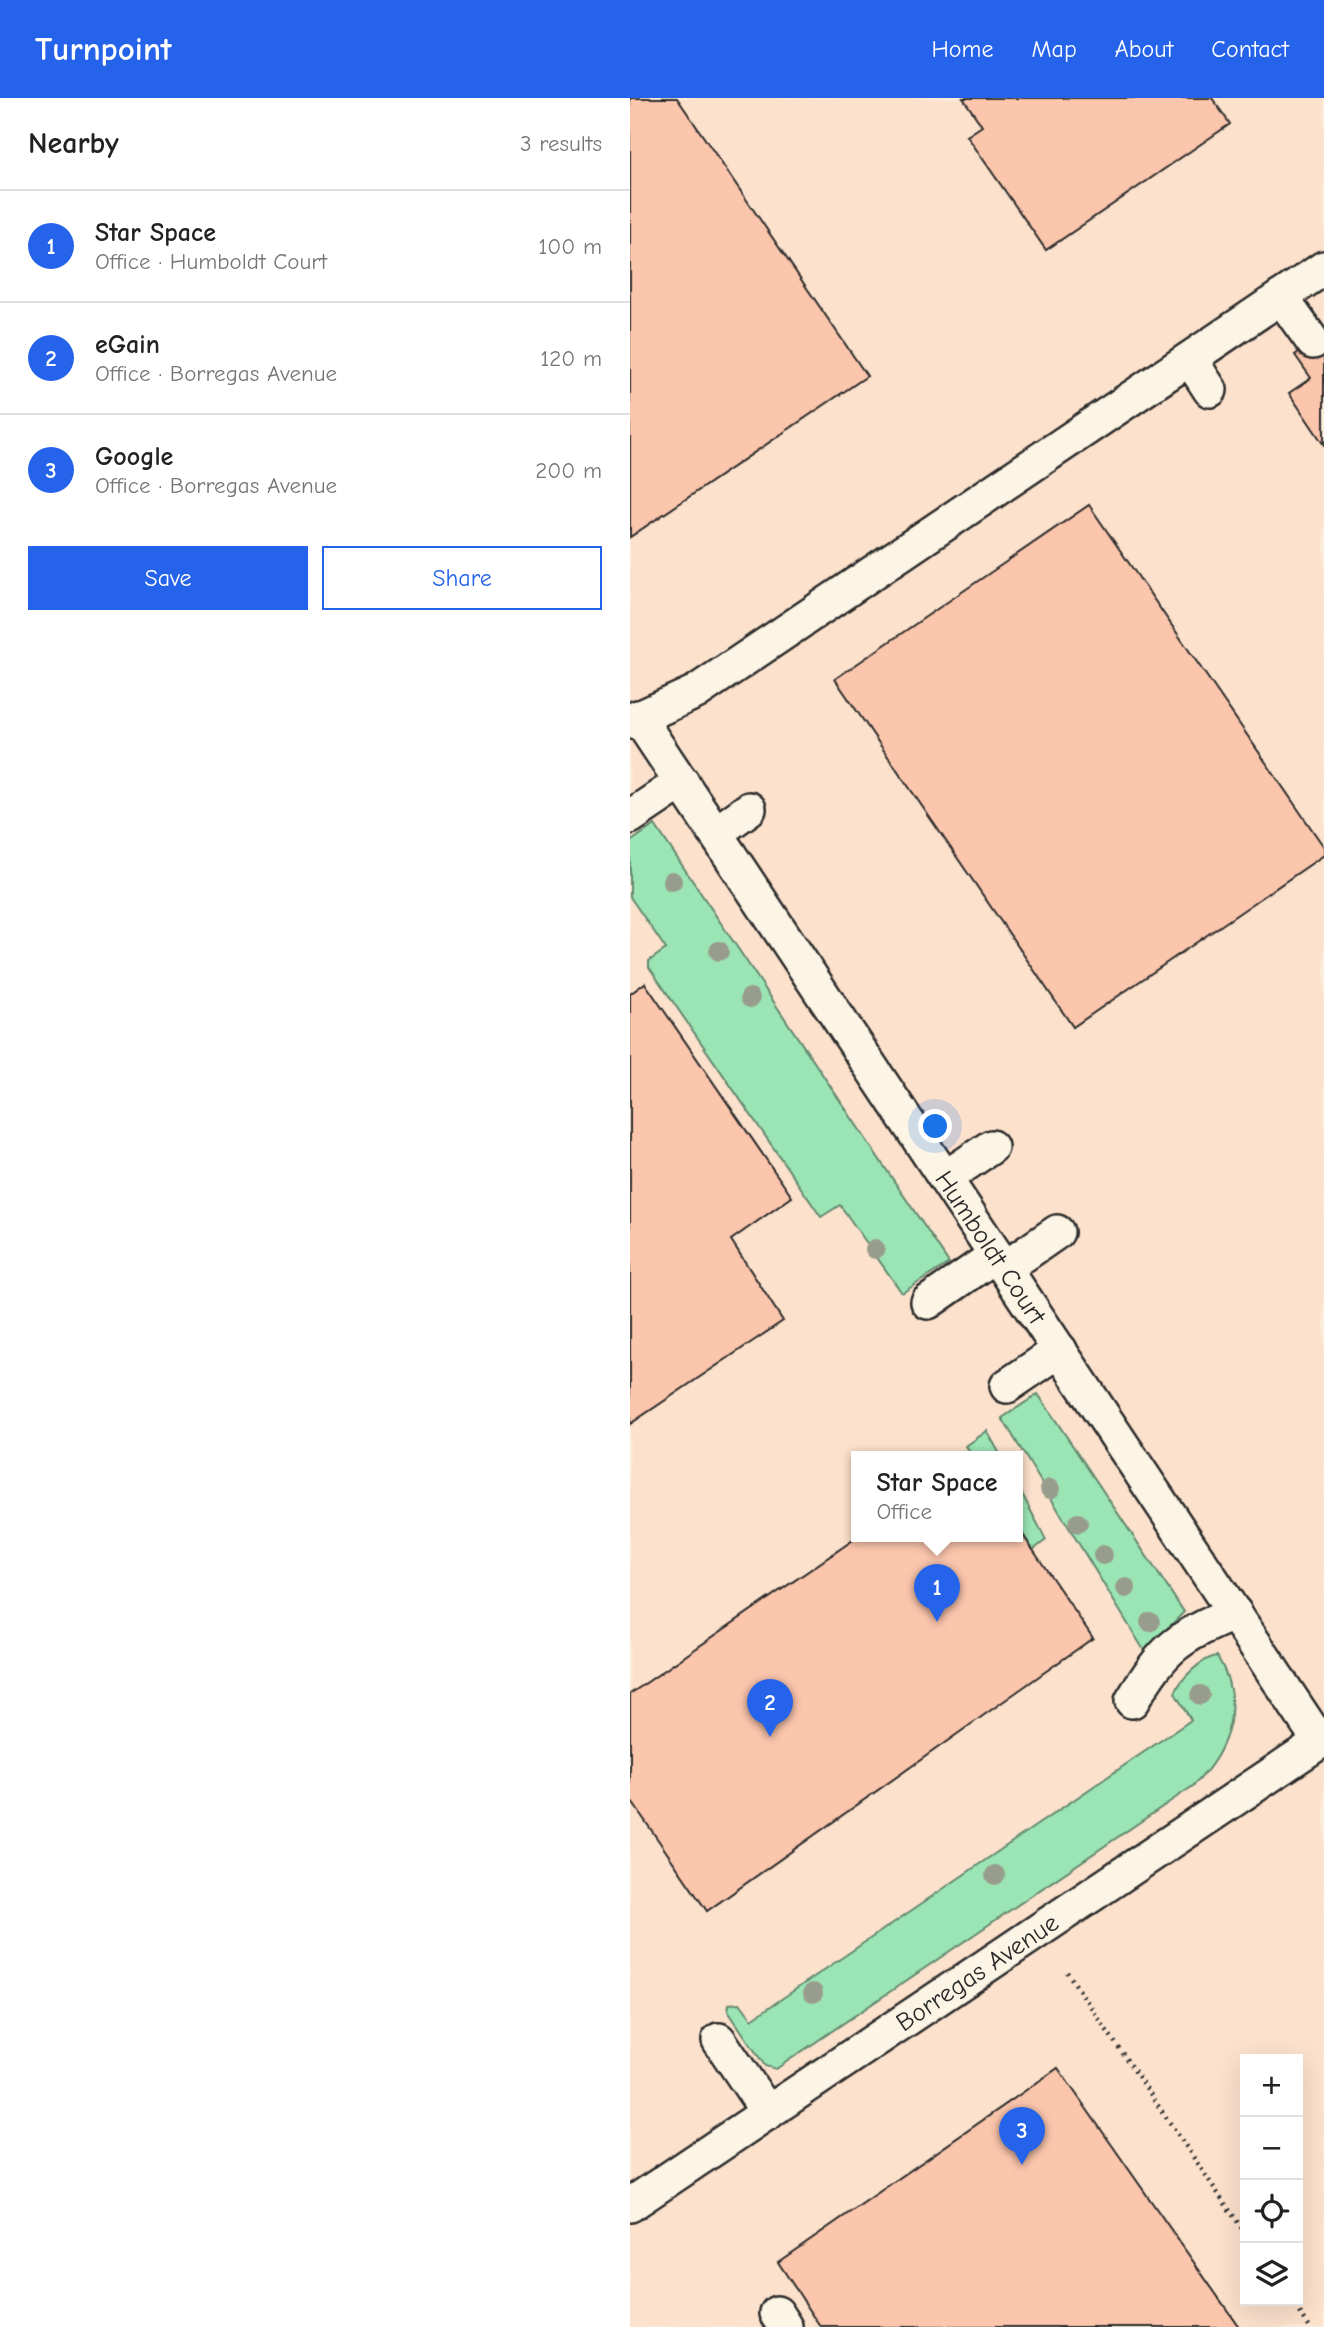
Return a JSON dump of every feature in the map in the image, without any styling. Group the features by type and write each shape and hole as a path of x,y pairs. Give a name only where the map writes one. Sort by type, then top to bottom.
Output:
{"street":[{"path":"634,719 696,692 1324,268"},
{"path":"1281,297 1313,342"},
{"path":"1189,359 1210,390"},
{"name":"Humboldt Court","path":"634,719 682,782 1322,1741"},
{"path":"630,817 682,782"},
{"path":"716,833 749,809"},
{"path":"945,1178 991,1147"},
{"path":"928,1302 1057,1232"},
{"path":"1007,1386 1060,1350"},
{"path":"1132,1701 1150,1672 1186,1634 1235,1614"},
{"name":"Borregas Avenue","path":"630,2205 1322,1741"},
{"path":"719,2040 768,2113"}],"path":[{"path":"1067,1972 1240,2226"},
{"path":"1295,2306 1310,2327"}],"shaded area":[{"path":"630,98 1324,98 1324,2327 630,2327"}],"green space":[{"path":"655,825 949,1263 902,1293 840,1205 821,1217 649,967 649,961 666,949 630,897 630,842"},
{"path":"1038,1394 1184,1612 1145,1652 1023,1451 1002,1418"},
{"path":"987,1431 998,1451 969,1451 966,1446"},
{"path":"1023,1496 1046,1540 1033,1550 1023,1534"},
{"path":"1217,1656 1226,1673 1230,1691 1229,1725 1216,1757 1193,1786 776,2069 765,2066 728,2011 729,2004 740,2003 752,2019 1191,1720 1175,1693 1192,1670"}],"building":[{"path":"630,98 677,98 867,376 630,537"},
{"path":"963,98 1212,98 1230,124 1046,250 967,136 982,126"},
{"path":"1324,335 1324,445 1289,393 1311,378 1295,355"},
{"path":"1089,505 1324,847 1324,855 1073,1027 835,679"},
{"path":"645,983 792,1197 731,1240 783,1321 630,1424 630,994"},
{"path":"1023,1535 1093,1638 707,1911 630,1799 630,1694 851,1542 1023,1542"},
{"path":"1058,2068 1239,2327 821,2327 778,2262"}],"place":[{"name":"Star Space","path":"937,1622"},
{"name":"eGain","path":"770,1737"},
{"name":"Google","path":"1022,2165"}]}
